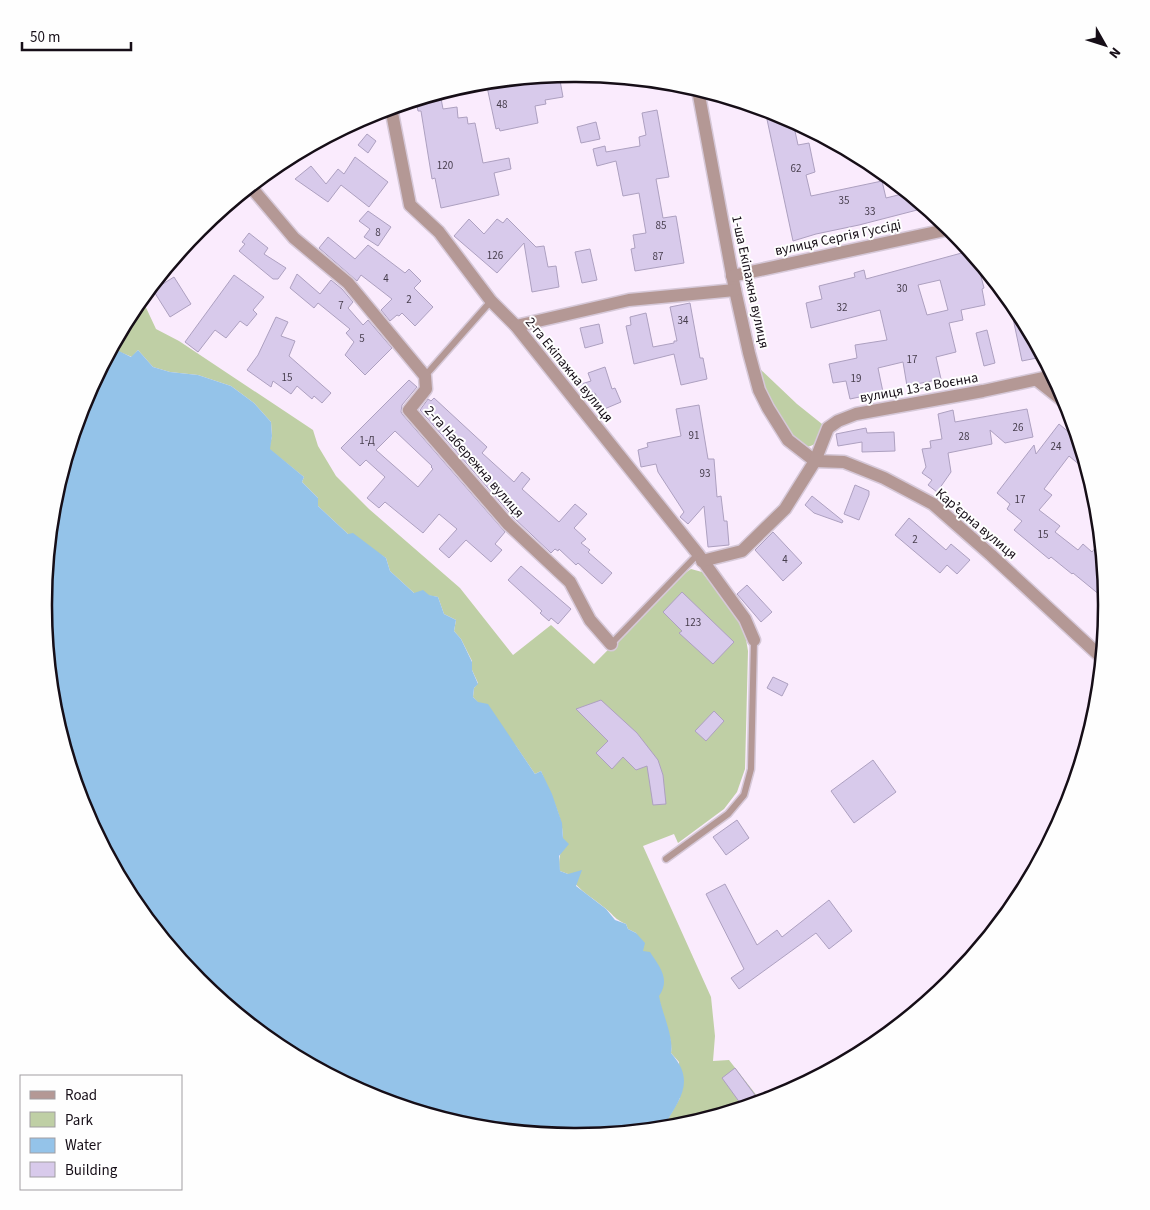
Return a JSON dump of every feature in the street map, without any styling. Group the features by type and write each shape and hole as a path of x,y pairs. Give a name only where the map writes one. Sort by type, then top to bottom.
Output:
{"street":[{"name":"1-ша Екіпажна вулиця","path":"699,98 732,276 749,353 760,390 768,408 788,440 815,461"},
{"name":"2-га Екіпажна вулиця","path":"392,115 410,205 439,232 491,301 516,326 700,558 745,618 754,640"},
{"path":"255,192 294,238 348,283 425,376"},
{"name":"вулиця Сергія Гуссіді","path":"732,276 939,231"},
{"path":"516,326 629,300 735,290"},
{"name":"2-га Набережна вулиця","path":"425,376 426,388 409,410 508,524 570,582 590,620 611,644"},
{"name":"вулиця 13-а Воєнна","path":"815,461 828,428 838,421 856,414 1046,378"},
{"path":"1037,380 1052,392"},
{"path":"700,558 742,551 785,509 815,461"},
{"name":"Карʼєрна вулиця","path":"815,461 844,462 884,478 933,504 1095,651"}],"lane":[{"path":"425,376 491,301"},
{"path":"611,644 700,558"},
{"path":"666,859 728,814 744,795 751,769 754,640"}],"green space":[{"path":"146,308 156,329 179,341 313,430 318,446 336,476 369,509 460,588 513,655 551,625 594,664 682,575 691,569 702,572 739,620 745,633 748,651 745,769 737,792 724,809 678,843 674,834 643,846 711,997 715,1036 713,1061 729,1060 756,1095 710,1110 668,1119 680,1098 679,1062 671,1053 670,1037 657,991 636,933 628,929 626,924 580,889 568,874 560,871 559,862 563,836 555,803 541,771 535,774 516,746 473,697 474,688 478,683 472,670 472,661 461,639 454,631 456,620 444,614 438,597 414,593 390,571 386,558 348,534 318,506 318,498 302,482 304,477 269,449 272,436 271,422 254,403 231,386 198,375 170,372 153,367 138,350 132,357 119,352"},
{"path":"759,368 797,404 822,424 824,430 816,443 807,447 793,437 786,429 772,404"}],"water":[{"path":"138,350 153,367 170,372 198,375 231,386 254,403 271,422 272,436 270,449 304,477 302,482 318,498 318,506 348,534 353,533 386,558 390,571 414,593 423,590 429,595 438,597 444,614 456,620 454,631 461,639 472,662 472,670 478,684 474,688 473,697 478,702 488,704 535,774 541,771 552,794 562,823 563,838 569,844 559,856 560,871 568,874 582,870 576,886 606,909 615,920 626,924 628,929 636,933 645,943 643,951 650,952 662,973 664,984 659,996 660,1003 671,1040 671,1053 679,1063 684,1081 683,1090 668,1119 643,1123 575,1128 507,1123 440,1110 407,1100 344,1074 257,1020 230,998 182,950 160,923 106,836 80,773 63,707 54,639 52,605 57,537 70,470 92,405 119,351 131,357"}],"building":[{"path":"560,83 563,97 545,100 546,104 535,106 538,123 500,131 499,128 496,129 488,90"},
{"path":"441,100 443,109 457,107 458,118 467,117 468,124 475,123 483,163 509,158 511,169 494,173 499,195 441,208 435,178 432,179 421,111 418,111 417,107"},
{"path":"657,110 669,177 656,179 663,218 676,216 684,263 635,271 631,249 635,248 633,235 646,233 639,193 623,196 616,161 597,166 593,149 605,146 606,152 640,146 639,137 646,135 642,113"},
{"path":"767,119 795,131 798,145 809,143 815,172 806,175 811,196 880,181 882,183 886,198 899,195 917,210 816,234 793,241"},
{"path":"596,122 600,139 581,143 577,127"},
{"path":"367,134 376,141 368,153 358,145"},
{"path":"355,157 388,182 369,207 341,185 328,202 295,179 311,166 326,184 338,169 344,174"},
{"path":"368,211 391,227 378,246 364,237 370,229 359,221"},
{"path":"507,218 536,247 544,246 548,267 556,266 559,287 532,292 524,243 497,273 454,236 469,219 484,234 497,219 503,223"},
{"path":"249,233 268,248 264,254 286,268 278,279 273,279 239,251 245,244 242,242"},
{"path":"328,237 355,259 368,245 405,273 409,269 421,281 414,288 433,307 415,326 402,313 390,321 381,310 392,299 361,275 357,281 319,248"},
{"path":"590,249 597,280 582,283 575,252"},
{"path":"961,253 981,276 985,305 961,310 963,320 949,323 956,352 936,357 941,379 907,386 903,362 878,368 883,392 850,399 846,381 833,383 829,364 857,358 855,345 887,340 880,310 811,328 806,303 822,299 819,286 855,277 854,273 864,270 866,279","holes":["940,280 948,310 927,315 918,285"]},
{"path":"297,274 320,294 331,280 353,302 348,308 363,325 368,320 392,348 365,375 345,355 354,342 346,333 350,329 318,303 314,308 290,288"},
{"path":"234,275 264,297 253,310 257,314 247,326 240,321 226,338 215,330 198,352 185,342"},
{"path":"174,277 191,304 170,317 155,294 162,284"},
{"path":"690,303 700,358 703,358 707,379 681,385 674,354 634,364 626,326 631,325 630,317 646,313 653,347 674,343 674,341 677,341 670,307"},
{"path":"276,317 288,322 281,336 295,341 289,356 331,393 322,403 314,396 312,399 297,386 291,394 273,381 271,387 247,370 258,355"},
{"path":"1014,323 1035,358 1022,361"},
{"path":"599,324 603,343 585,348 580,328"},
{"path":"987,330 995,363 984,366 976,333"},
{"path":"605,367 612,389 615,388 621,402 602,410 595,393 583,397 578,385 591,381 588,373"},
{"path":"409,380 417,387 402,405 401,412 505,532 495,544 502,550 491,562 466,540 449,558 439,549 457,529 439,514 423,533 385,502 379,508 367,498 385,477 366,460 360,466 341,448","holes":["395,431 433,469 418,487 376,450"]},
{"path":"434,398 487,447 482,453 514,482 522,472 530,479 522,489 559,522 575,504 587,514 574,528 586,539 581,543 590,550 588,552 612,573 602,584 578,563 576,565 559,549 558,551 555,549 551,553 514,518 420,410 428,399 431,401"},
{"path":"699,405 708,459 714,459 717,497 721,496 724,521 727,521 729,545 708,547 704,506 688,524 680,517 684,512 658,472 656,464 641,467 638,450 648,447 647,443 681,436 676,409"},
{"path":"1027,409 1033,437 1005,443 990,430 992,444 948,453 951,472 937,492 928,485 932,480 922,473 926,467 922,449 931,448 930,441 942,439 938,414 953,410 955,422"},
{"path":"1059,424 1068,431 1078,464 1069,456 1044,489 1052,495 1039,510 1060,526 1055,532 1078,550 1083,544 1092,552 1094,549 1097,593 1051,557 1049,559 1014,530 1022,521 1007,509 1010,504 997,493 1034,445 1036,454"},
{"path":"866,428 867,433 894,432 895,451 862,452 862,442 838,446 836,434"},
{"path":"855,485 869,491 859,520 844,514"},
{"path":"812,496 843,521 842,523 814,513 805,505"},
{"path":"909,518 946,550 951,544 970,560 957,574 947,565 940,573 895,535"},
{"path":"773,532 802,563 783,581 755,550"},
{"path":"521,566 571,609 558,624 551,618 549,621 540,613 542,611 508,580"},
{"path":"747,585 772,612 761,622 737,594"},
{"path":"682,592 734,642 713,664 679,633 682,631 663,612"},
{"path":"773,677 788,684 782,696 767,688"},
{"path":"601,700 637,733 658,760 663,775 666,804 653,805 647,766 636,770 623,757 612,769 596,753 608,741 576,709"},
{"path":"714,711 724,721 706,741 695,731"},
{"path":"873,760 896,792 854,823 831,791"},
{"path":"737,820 749,838 726,855 713,837"},
{"path":"725,884 757,945 777,930 782,937 829,900 852,931 829,949 816,933 739,989 731,978 744,969 706,894"},
{"path":"735,1068 755,1095 739,1101 722,1078"}]}
